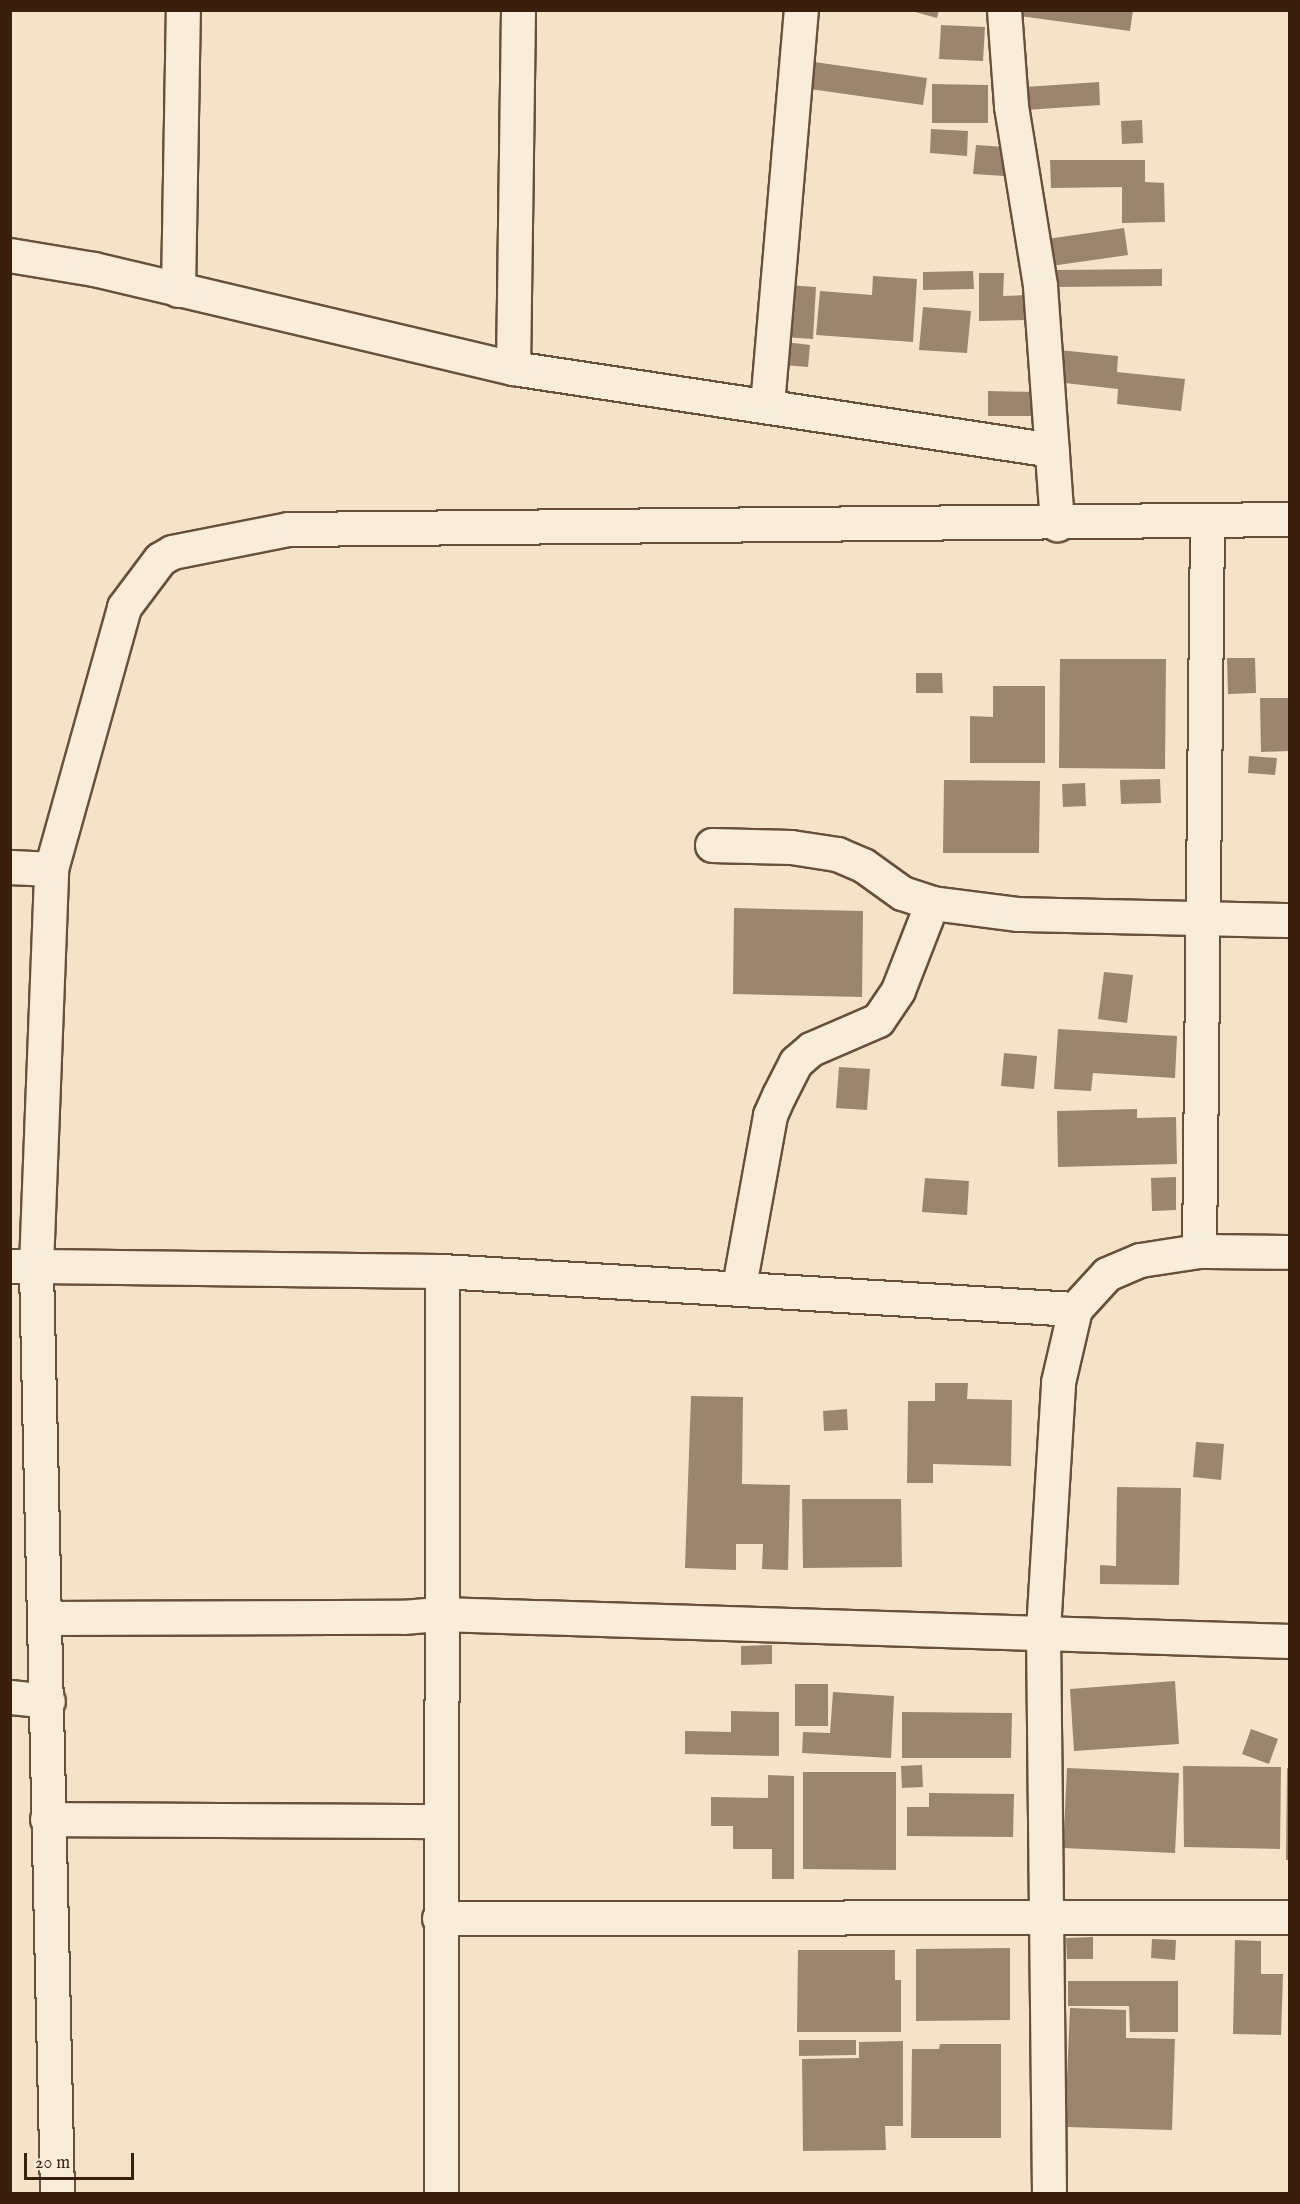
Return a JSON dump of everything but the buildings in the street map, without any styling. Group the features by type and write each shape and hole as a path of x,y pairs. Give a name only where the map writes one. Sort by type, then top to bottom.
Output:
{"street":[{"path":"178,291 183,10"},
{"path":"513,368 518,10"},
{"path":"767,405 801,10"},
{"path":"1004,10 1011,106 1040,286 1057,524"},
{"path":"10,255 94,269 178,291 513,368 1052,450"},
{"path":"57,2193 47,1820 46,1618 23,1266 51,869 124,607 145,575 172,552 288,529 1057,524 1290,519"},
{"path":"1199,1251 1207,520"},
{"path":"712,845 791,847 837,854 863,865 902,893 932,903 1018,914 1203,920 1290,920"},
{"path":"10,867 51,869"},
{"path":"739,1286 770,1115 779,1095 796,1062 811,1050 878,1020 898,990 932,903"},
{"path":"1049,2193 1043,1630 1058,1382 1075,1309 1107,1274 1140,1260 1199,1251 1290,1252"},
{"path":"23,1266 442,1271 739,1286 1075,1309"},
{"path":"441,2193 439,1821 442,1271"},
{"path":"46,1618 391,1617 441,1614 1043,1630 1290,1641"},
{"path":"10,1697 48,1701"},
{"path":"47,1820 439,1821"},
{"path":"440,1918 1290,1917"}]}
